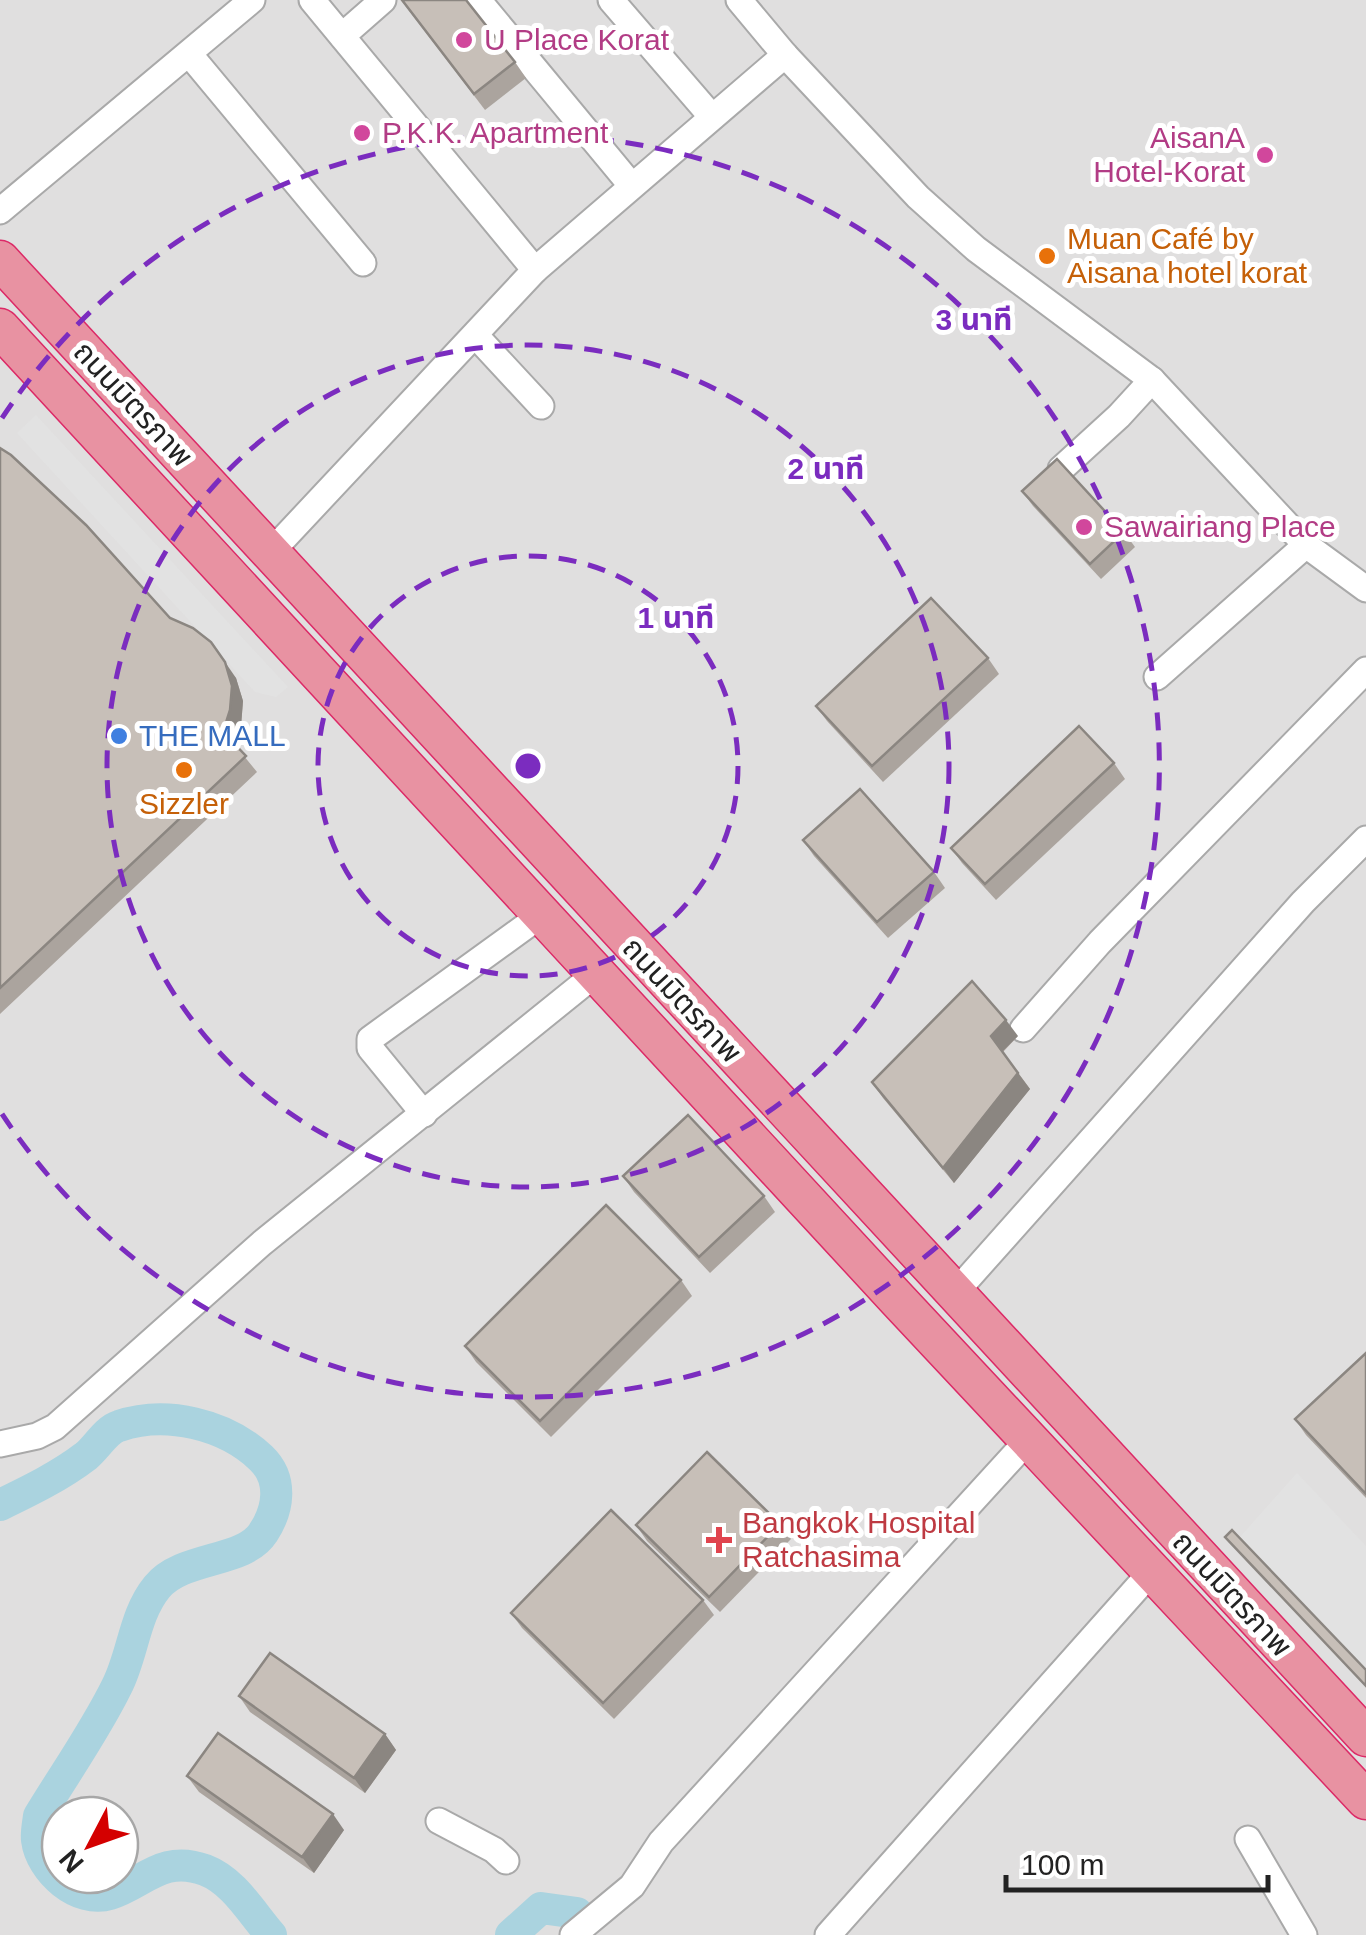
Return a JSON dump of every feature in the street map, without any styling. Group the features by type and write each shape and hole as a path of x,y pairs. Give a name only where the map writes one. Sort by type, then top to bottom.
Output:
{"highway":[{"name":"ถนนมิตรภาพ","path":"0,260 1366,1737"},
{"name":"ถนนมิตรภาพ","path":"0,328 920,1324 1366,1800"},
{"path":"920,1324 954,1294"}],"street":[{"path":"0,211 252,0"},
{"path":"312,0 535,270"},
{"path":"342,36 383,0"},
{"path":"478,0 631,185"},
{"path":"611,0 712,117"},
{"path":"740,0 785,55 918,197 976,249 1152,380 1306,545 1366,588"},
{"path":"190,55 363,263"},
{"path":"270,553 535,270 785,55"},
{"path":"476,336 541,406"},
{"path":"1061,469 1152,380"},
{"path":"1157,677 1306,545"},
{"path":"1022,1029 1100,942 1366,670"},
{"path":"954,1294 1304,902 1366,839"},
{"path":"424,1114 370,1048 370,1039 544,914"},
{"path":"0,1444 36,1436 55,1426 262,1243 598,972"},
{"path":"572,1935 632,1886 662,1842 1028,1439"},
{"path":"828,1935 1153,1570"},
{"path":"439,1821 506,1860"},
{"path":"1248,1839 1304,1935"}],"shaded area":[{"path":"0,0 1366,0 1366,1935 0,1935"},
{"path":"36,415 288,687 276,697 255,692 17,433"},
{"path":"1297,1473 1366,1546 1366,1669 1240,1537"}],"building":[{"name":"U Place Korat","path":"402,0 466,0 515,62 474,94"},
{"name":"THE MALL","path":"0,448 86,525 170,618 211,642 225,662 232,686 223,732 246,756 0,988"},
{"name":"Sawairiang Place","path":"1057,459 1124,532 1090,564 1022,491"},
{"path":"931,598 988,658 872,766 816,706"},
{"path":"1079,726 1114,763 985,884 951,848"},
{"path":"860,789 934,872 877,922 803,840"},
{"path":"972,981 1006,1020 991,1036 1018,1073 943,1168 872,1082"},
{"path":"688,1115 764,1196 699,1257 623,1176"},
{"path":"606,1205 681,1280 540,1421 465,1346"},
{"path":"1366,1353 1366,1494 1295,1419"},
{"name":"Bangkok Hospital Ratchasima","path":"707,1452 780,1524 709,1597 636,1525"},
{"name":"Bangkok Hospital Ratchasima","path":"611,1510 703,1600 603,1703 511,1613"},
{"path":"1232,1530 1366,1670 1366,1686 1225,1537"},
{"path":"270,1653 385,1734 354,1778 239,1696"},
{"path":"218,1733 333,1814 302,1857 187,1776"}],"waterway":[{"path":"0,1505 76,1463 114,1428 137,1421 175,1420 213,1429 246,1446 268,1466 276,1485 275,1504 263,1533 254,1543 181,1570 168,1577 149,1598 117,1686 39,1816 37,1837 40,1852 53,1873 86,1894 110,1894 165,1868 190,1866 205,1870 233,1889 271,1935"},
{"path":"511,1935 541,1908 577,1913"}],"place":[{"name":"U Place Korat","path":"464,40"},
{"name":"P.K.K. Apartment","path":"362,133"},
{"name":"AisanA Hotel-Korat","path":"1265,155"},
{"name":"Muan Café by Aisana hotel korat","path":"1047,256"},
{"name":"Sawairiang Place","path":"1084,527"},
{"name":"THE MALL","path":"119,736"},
{"name":"Sizzler","path":"184,770"},
{"name":"Bangkok Hospital Ratchasima","path":"719,1540"}]}
